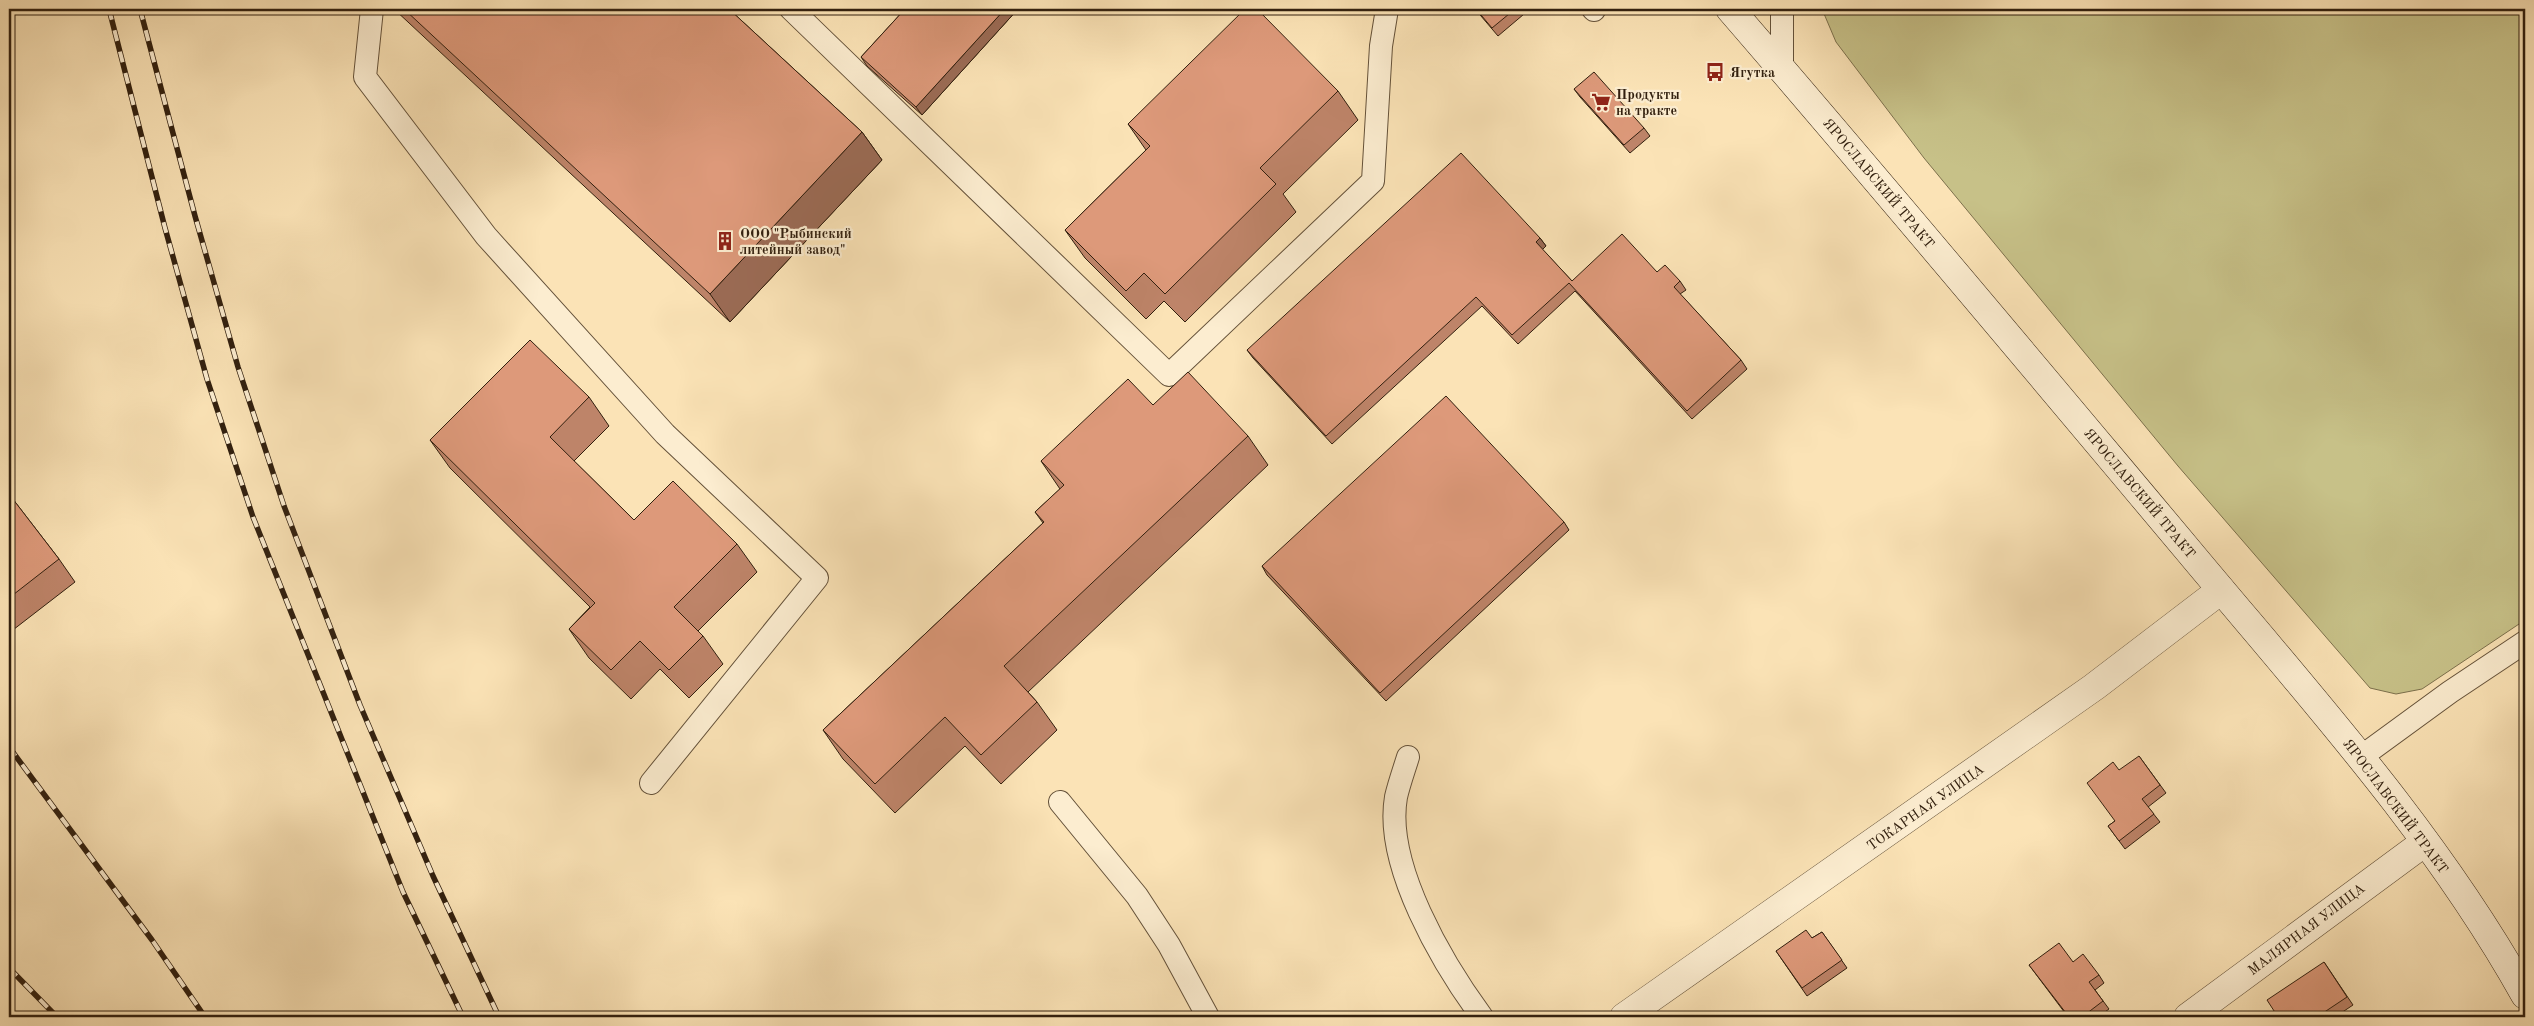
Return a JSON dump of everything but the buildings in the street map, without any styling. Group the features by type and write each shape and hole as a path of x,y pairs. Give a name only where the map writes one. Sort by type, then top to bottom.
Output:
{"street":[{"name":"ЯРОСЛАВСКИЙ ТРАКТ","path":"1730,9 2361,757 2497,944 2525,995"},
{"name":"ТОКАРНАЯ УЛИЦА","path":"1624,1017 2062,710 2221,590"},
{"name":"МАЛЯРНАЯ УЛИЦА","path":"2188,1017 2424,842"}],"lane":[{"path":"372,9 365,77 486,236 665,434 817,578 651,782"},
{"path":"791,9 1169,375 1373,181 1381,46 1387,9"},
{"path":"1782,9 1782,70"},
{"path":"2361,757 2450,692 2525,642"},
{"path":"1408,757 1396,798 1395,826 1402,869 1446,963 1482,1017"},
{"path":"1060,802 1137,896 1169,945 1208,1017"}],"shaded area":[{"path":"1822,9 2525,9 2525,620 2422,689 2396,694 2370,688 2178,466 1924,158 1836,42"}],"railway":[{"path":"109,9 165,228 207,379 253,517 403,892 463,1017"},
{"path":"140,9 195,216 238,367 284,506 360,705 433,876 499,1017"},
{"path":"9,747 152,940 205,1017"},
{"path":"9,968 57,1017"}],"place":[{"name":"Ягутка","path":"1715,72"},
{"name":"Продукты на тракте","path":"1601,102"},
{"name":"ООО \"Рыбинский литейный завод\"","path":"725,241"}]}
